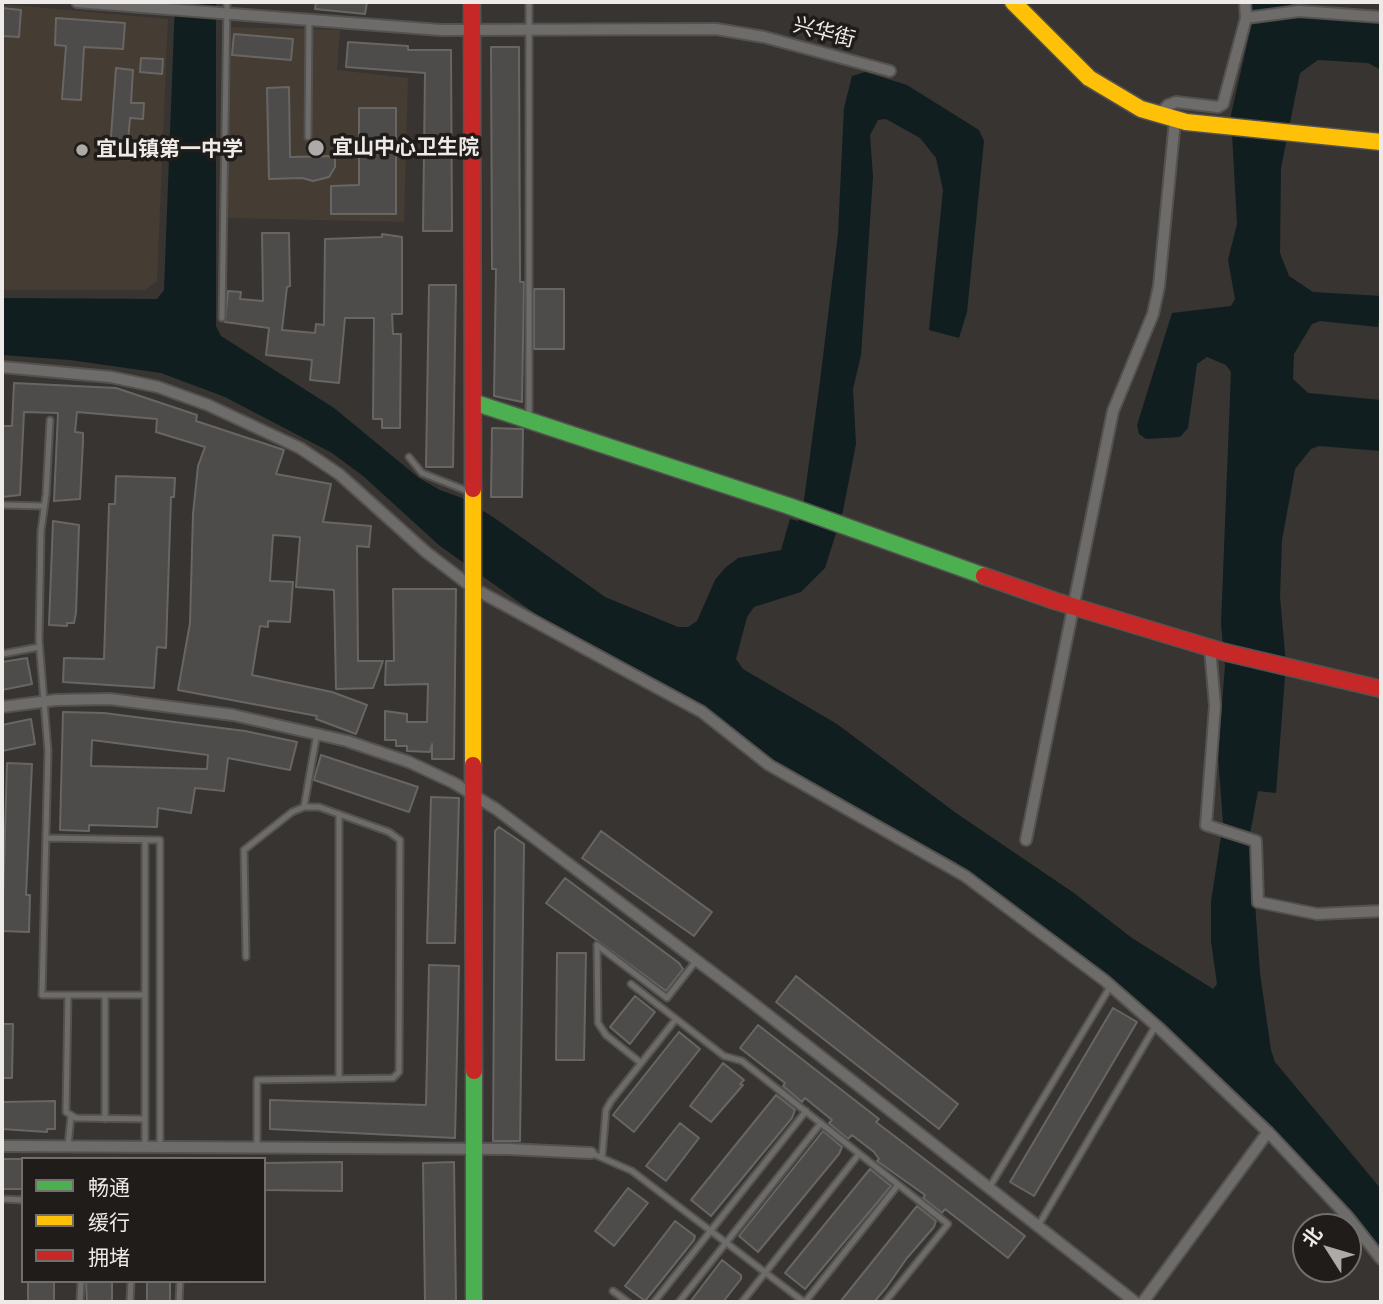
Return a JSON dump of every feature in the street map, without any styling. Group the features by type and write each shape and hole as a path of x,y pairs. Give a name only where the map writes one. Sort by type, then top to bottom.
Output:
{"street":[{"name":"兴华街","path":"77,2 172,9 225,9 309,20 472,32 728,30 890,71"},
{"path":"472,2 474,1302"},
{"path":"1013,2 1088,78 1123,100 1167,118 1224,127 1381,142"},
{"path":"1026,840 1113,411 1153,314 1159,286 1168,105 1177,102 1218,107 1223,104 1246,18 1245,2"},
{"path":"1246,18 1299,11 1381,17 1381,9"},
{"path":"2,367 135,382 184,395 327,465 426,552 702,712 769,765 936,857 1111,986 1156,1025 1268,1132 1348,1217 1381,1259"},
{"path":"473,402 789,506 1072,606 1217,650 1381,689"},
{"path":"1217,650 1206,825 1251,838 1259,848 1258,902 1317,914 1381,911"},
{"path":"2,707 45,701 136,701 233,715 317,733 409,762 473,795 696,961 1135,1302"},
{"path":"1143,1302 1268,1132"},
{"path":"2,1146 160,1147 190,1153 257,1148 474,1149 596,1155"}],"lane":[{"path":"529,2 529,420"},
{"path":"222,318 225,9"},
{"path":"308,137 309,20"},
{"path":"50,419 43,506 39,647 48,751 42,995 145,995"},
{"path":"409,457 422,473 473,498"},
{"path":"2,505 43,506"},
{"path":"2,653 39,647"},
{"path":"304,807 317,733"},
{"path":"246,957 244,850 292,812 304,807 319,807 389,832 400,840 401,1066 393,1078 257,1080 257,1148"},
{"path":"339,1079 340,814"},
{"path":"46,838 160,840 160,1147"},
{"path":"145,840 145,1147"},
{"path":"641,1063 606,1035 598,1023 597,945 667,998 696,961"},
{"path":"631,984 724,1056 743,1061 947,1224 885,1302"},
{"path":"989,1188 1111,986"},
{"path":"68,995 65,1112 71,1116 105,1119 145,1119"},
{"path":"105,995 105,1119"},
{"path":"676,1019 607,1110 596,1155 632,1171 805,1302 898,1185"},
{"path":"1038,1226 1156,1025"},
{"path":"654,1302 806,1111"},
{"path":"68,1146 71,1116"},
{"path":"679,1302 821,1123"},
{"path":"742,1302 859,1154"},
{"path":"2,1199 21,1200"},
{"path":"80,1302 81,1283"},
{"path":"130,1302 131,1283"},
{"path":"179,1302 180,1283"},
{"path":"613,1291 628,1302"}],"shaded area":[{"path":"175,2 216,2 216,326 221,336 334,408 419,478 462,498 493,517 605,597 678,627 688,627 697,621 715,580 725,568 738,558 781,550 790,519 798,521 804,500 838,234 844,108 852,76 865,72 907,85 979,130 984,141 967,312 959,338 929,330 943,190 936,158 920,138 886,119 878,120 870,135 873,177 861,355 853,389 856,444 843,511 825,568 801,592 754,607 747,617 736,659 743,669 837,724 956,813 1074,893 1132,938 1213,989 1217,984 1211,941 1211,902 1223,823 1218,755 1225,666 1221,624 1231,372 1226,365 1207,357 1197,364 1188,428 1180,437 1146,439 1139,434 1137,425 1172,313 1231,306 1235,299 1228,260 1237,224 1231,115 1254,14 1249,2 1291,2 1291,7 1302,16 1381,20 1381,70 1368,63 1318,60 1300,73 1281,168 1280,253 1289,276 1313,292 1381,296 1378,327 1320,321 1312,324 1294,354 1293,379 1308,393 1381,400 1381,451 1319,446 1311,449 1295,469 1282,540 1280,597 1286,664 1276,793 1258,791 1248,845 1251,847 1260,973 1271,1050 1275,1062 1381,1189 1381,1252 1362,1228 1362,1213 1350,1213 1283,1139 1135,999 1083,957 955,862 781,766 707,708 547,622 440,546 363,476 332,453 225,397 161,373 70,360 2,355 2,298 157,299 164,290"},
{"name":"宜山镇第一中学","path":"2,4 168,19 157,281 145,290 2,290"},
{"name":"宜山中心卫生院","path":"230,27 340,30 337,70 408,78 404,222 225,218"}],"building":[{"path":"316,2 367,2 365,14 315,9"},
{"path":"2,8 21,10 19,37 2,36"},
{"path":"56,18 125,23 123,49 84,47 81,100 62,99 66,46 55,45"},
{"path":"234,34 293,39 291,60 232,55"},
{"path":"348,42 408,46 408,50 451,50 452,231 423,231 425,73 346,67"},
{"path":"491,47 519,47 520,282 524,282 522,402 494,396 496,269 492,269"},
{"path":"141,58 163,59 162,74 140,72"},
{"path":"116,68 133,70 131,103 144,103 143,119 130,118 127,152 110,150"},
{"path":"289,87 290,157 335,156 335,167 329,177 313,181 302,178 269,179 267,88"},
{"path":"359,108 396,108 396,214 331,214 331,186 359,185"},
{"path":"262,233 289,233 290,286 287,287 282,330 315,333 316,324 324,325 325,239 382,237 382,234 402,237 402,314 392,314 393,334 401,334 400,428 382,428 382,419 373,419 374,318 345,318 339,383 310,380 312,360 266,355 269,328 225,322 228,291 241,292 240,299 263,301"},
{"path":"429,285 456,285 453,467 426,467"},
{"path":"534,289 564,289 564,349 534,349"},
{"path":"14,383 116,388 197,415 196,421 284,450 276,474 331,484 323,522 371,526 369,547 357,546 358,661 383,661 373,688 336,689 334,590 296,587 300,537 273,535 270,581 293,582 290,622 268,621 268,627 260,626 252,675 332,692 367,705 356,734 316,719 317,716 178,690 190,623 193,514 198,466 205,447 156,432 157,419 77,412 75,432 83,433 80,499 54,501 58,413 24,412 20,495 2,497 2,426 12,426"},
{"path":"492,428 523,429 522,497 491,497"},
{"path":"116,476 175,478 174,497 171,497 166,648 157,647 154,688 63,682 64,658 104,659 109,504 115,504"},
{"path":"53,521 79,525 76,613 74,623 67,623 67,626 49,625"},
{"path":"393,589 456,589 454,759 432,759 432,744 430,752 407,751 407,746 396,746 396,740 385,740 385,711 407,714 407,722 427,722 428,684 385,685 386,661 394,661"},
{"path":"27,658 32,684 2,690 2,662"},
{"path":"63,712 104,713 245,731 297,742 290,770 228,758 224,791 195,788 191,813 158,808 157,827 89,825 89,831 60,830","holes":["92,740 208,755 207,769 91,766"]},
{"path":"31,719 35,744 2,751 2,725"},
{"path":"321,755 418,787 409,812 314,780"},
{"path":"7,763 32,764 26,895 30,895 29,932 2,931"},
{"path":"431,797 459,798 455,943 427,943"},
{"path":"499,827 524,844 520,1141 493,1141 495,831"},
{"path":"601,831 712,912 694,936 582,858"},
{"path":"565,878 679,963 683,969 666,991 546,903"},
{"path":"557,953 586,953 584,1060 556,1060"},
{"path":"429,965 459,966 455,1138 270,1129 270,1100 426,1105"},
{"path":"796,976 958,1104 939,1129 776,1002"},
{"path":"635,996 655,1012 630,1044 610,1027"},
{"path":"1113,1008 1137,1022 1034,1196 1010,1182"},
{"path":"2,1024 13,1024 12,1078 2,1078"},
{"path":"758,1025 879,1119 876,1122 1025,1236 1008,1258 945,1209 942,1213 923,1198 925,1195 877,1161 879,1159 874,1152 852,1135 848,1139 829,1123 832,1120 805,1098 802,1102 783,1086 785,1083 740,1048"},
{"path":"679,1032 700,1049 634,1132 613,1115"},
{"path":"723,1063 744,1080 740,1084 743,1085 711,1122 690,1106"},
{"path":"776,1095 795,1110 792,1118 711,1216 691,1200"},
{"path":"55,1101 55,1129 47,1129 47,1132 2,1129 2,1102"},
{"path":"680,1123 699,1138 666,1181 646,1166"},
{"path":"823,1131 842,1147 839,1154 758,1252 739,1236"},
{"path":"2,1159 21,1159 21,1189 2,1189"},
{"path":"342,1162 342,1191 266,1190 266,1163"},
{"path":"454,1162 456,1302 425,1302 423,1163"},
{"path":"870,1169 891,1186 805,1289 785,1273"},
{"path":"628,1188 648,1203 614,1246 595,1231"},
{"path":"917,1206 936,1221 934,1227 886,1288 874,1302 840,1302"},
{"path":"675,1221 695,1236 694,1240 645,1301 625,1286"},
{"path":"722,1260 741,1275 741,1279 723,1302 690,1302"},
{"path":"28,1283 54,1283 54,1302 28,1302"},
{"path":"86,1283 112,1283 112,1302 87,1302"},
{"path":"147,1283 170,1283 170,1302 147,1302"}],"traffic: fast":[{"path":"473,402 789,506 984,576"},
{"path":"474,1071 474,1302"}],"traffic: slow":[{"path":"1013,2 1089,78 1141,109 1186,122 1381,142"},
{"path":"473,489 473,765"}],"traffic: jam":[{"path":"472,2 473,489"},
{"path":"984,576 1055,601 1224,652 1381,689"},
{"path":"473,765 474,1071"}],"place":[{"name":"宜山中心卫生院","path":"316,148"},
{"name":"宜山镇第一中学","path":"82,150"}]}
